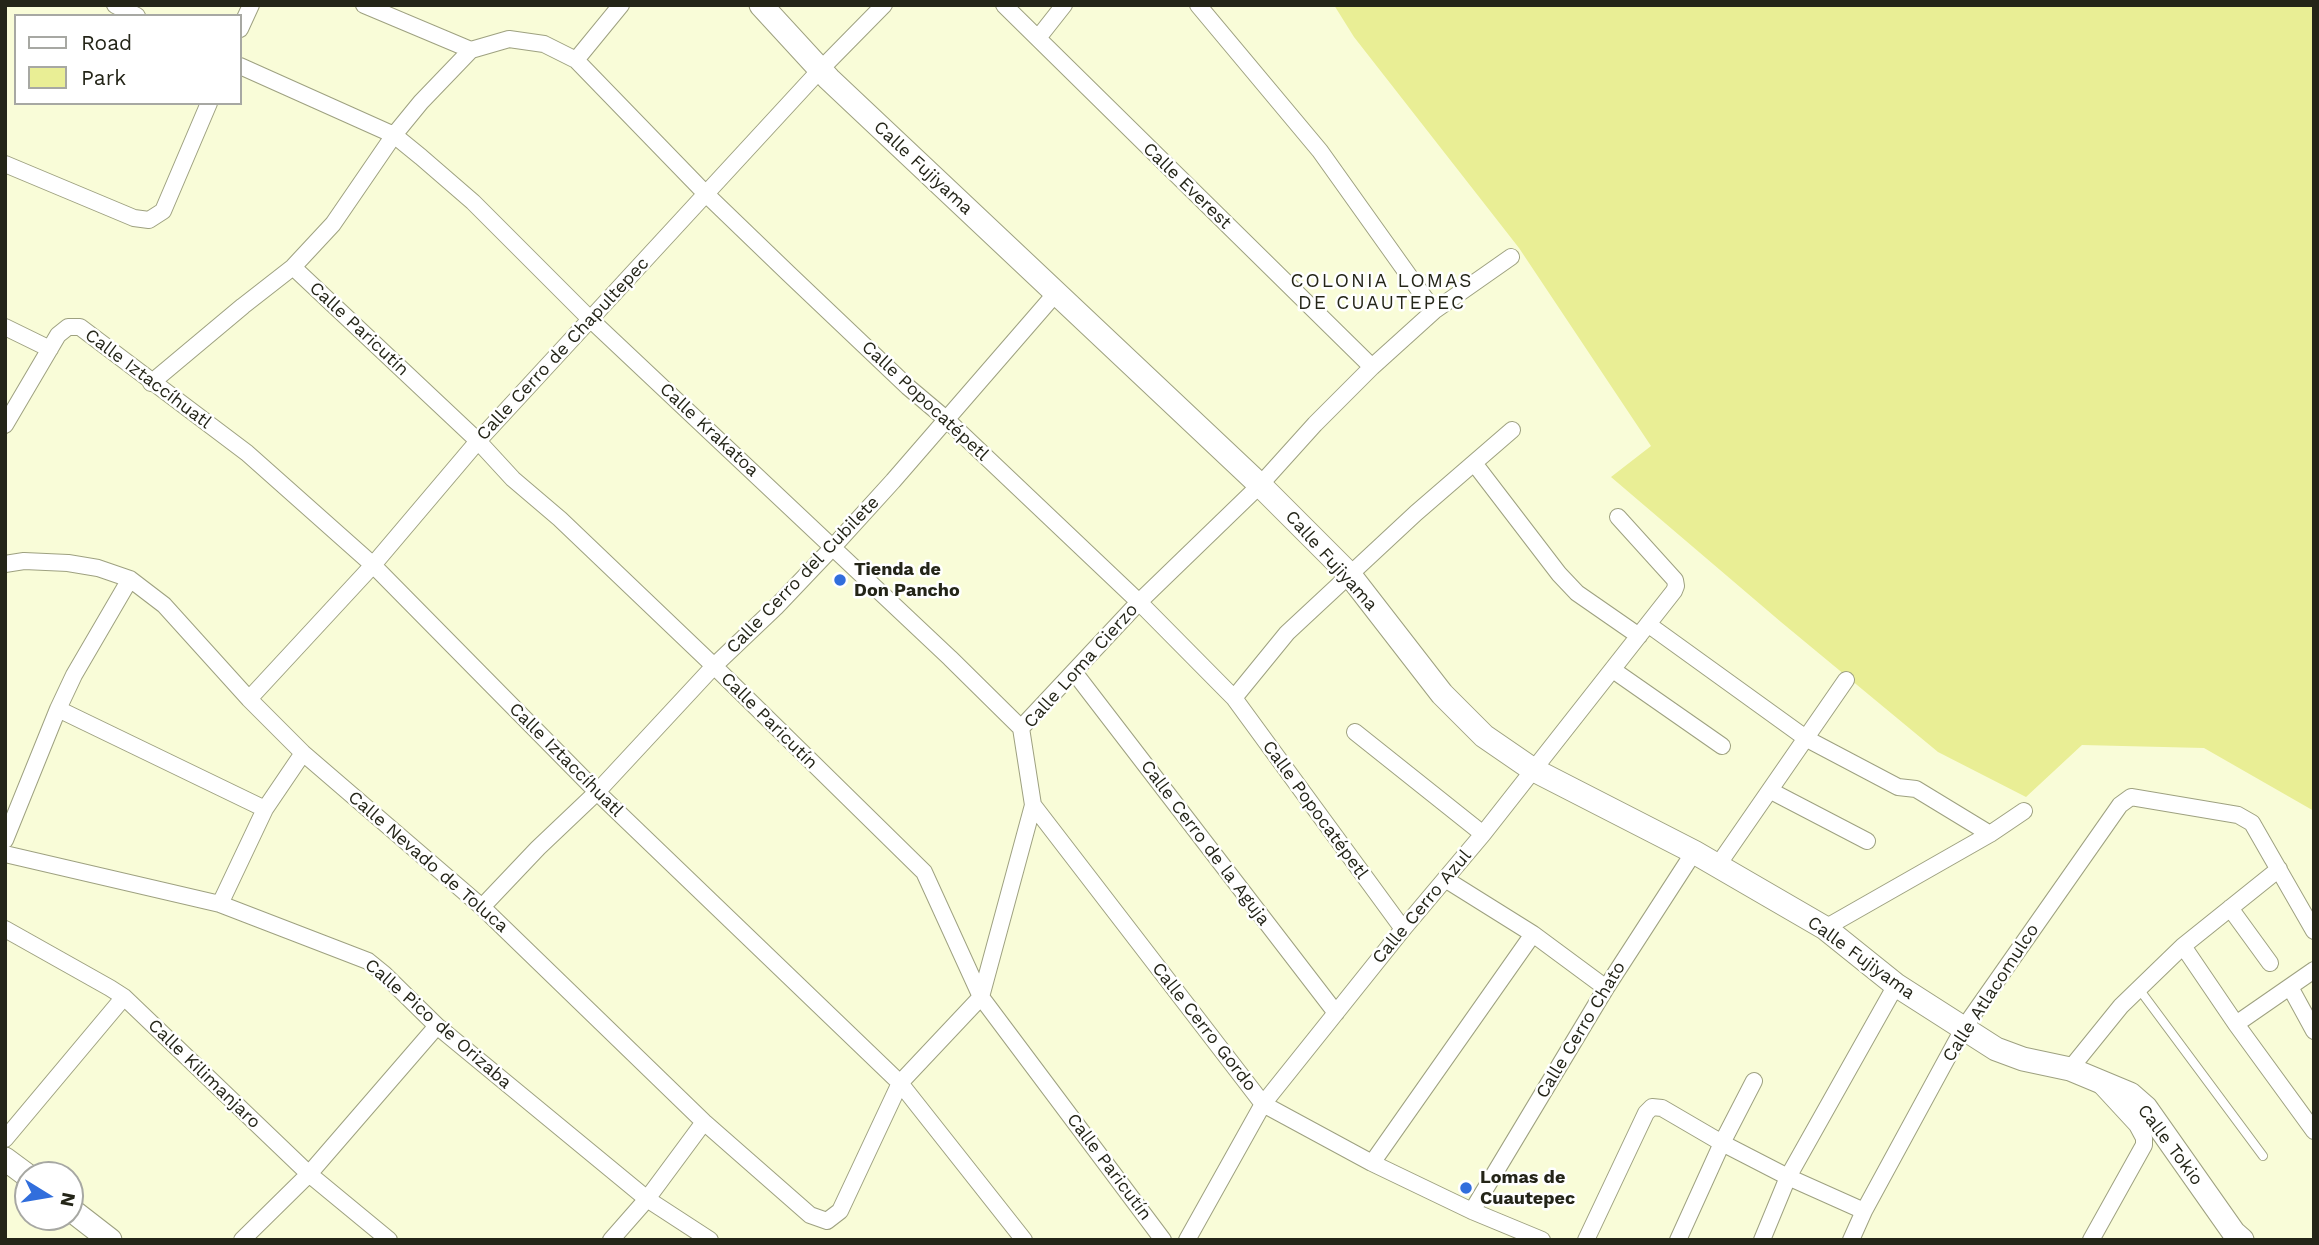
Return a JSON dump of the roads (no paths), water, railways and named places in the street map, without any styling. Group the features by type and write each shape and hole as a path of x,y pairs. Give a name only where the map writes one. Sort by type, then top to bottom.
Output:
{"street":[{"path":"116,5 133,14"},
{"path":"242,25 251,5"},
{"path":"151,383 293,267 333,224 394,135 421,102 471,50 364,5"},
{"path":"576,60 621,5"},
{"name":"Calle Fujiyama","path":"761,5 820,70 1260,485 1349,574 1442,694 1484,736 1532,769 1718,865 1825,928 1895,985 1963,1029"},
{"name":"Calle Cerro de Chapultepec","path":"249,699 373,565 478,441 820,70 884,5"},
{"name":"Calle Everest","path":"1004,5 1372,367"},
{"path":"1038,38 1063,5"},
{"path":"1198,5 1320,151 1434,311"},
{"name":"Calle Popocatépetl","path":"471,50 509,39 544,44 576,60 706,194 1139,602 1234,698 1403,929"},
{"name":"Calle Krakatoa","path":"242,67 394,135 473,202 590,319 1021,728"},
{"path":"5,164 134,218 149,220 163,211 208,105"},
{"name":"Calle Loma Cierzo","path":"827,1221 840,1211 900,1083 981,997 1033,805 1021,728 1139,602 1260,485 1315,424 1372,367 1434,311 1511,257"},
{"name":"Calle Paricutín","path":"293,267 478,441 513,479 560,519 714,666 924,872 981,997 1163,1240"},
{"name":"Calle Cerro del Cubilete","path":"482,907 538,848 597,792 714,666 776,607 833,547 1056,293"},
{"path":"5,327 50,349 5,425"},
{"name":"Calle Iztaccíhuatl","path":"50,349 58,335 68,327 80,327 247,453 373,565 597,792 900,1083 1024,1240"},
{"path":"1234,698 1287,632 1512,430"},
{"path":"1474,463 1559,574 1577,593 1644,631 1807,739 1898,787 1916,789 1990,834"},
{"name":"Calle Cerro Azul","path":"1187,1240 1263,1104 1483,834 1644,631 1676,586 1675,580 1618,517"},
{"name":"Calle Nevado de Toluca","path":"5,564 24,561 68,563 98,568 130,579 164,605 249,699 303,753 482,907 704,1122 810,1215 827,1221"},
{"path":"5,840 74,675 130,579"},
{"path":"1613,670 1722,746"},
{"name":"Calle Cerro de la Aguja","path":"1074,671 1336,1013"},
{"path":"1718,865 1846,680"},
{"path":"58,709 265,809"},
{"path":"1355,732 1483,834"},
{"path":"220,904 265,809 303,753"},
{"path":"1770,791 1867,841"},
{"name":"Calle Atlacomulco","path":"1852,1240 1864,1211 1963,1029 2120,805 2131,797 2238,816 2252,823 2279,869"},
{"name":"Calle Cerro Gordo","path":"1033,805 1263,1104 1372,1163 1472,1211 1542,1240"},
{"path":"1825,928 1990,834 2024,811"},
{"name":"Calle Cerro Chato","path":"1472,1211 1606,988 1694,852"},
{"name":"Calle Pico de Orizaba","path":"5,854 220,904 368,961 437,1026 647,1199 709,1240"},
{"path":"2070,1069 2138,989 2183,946 2279,869 2314,931"},
{"path":"1445,879 1533,934 1606,988"},
{"path":"2230,908 2270,963"},
{"name":"Calle Kilimanjaro","path":"5,929 124,997 309,1174 389,1240"},
{"path":"1372,1163 1533,934"},
{"path":"2183,946 2314,1131"},
{"path":"2236,1024 2314,970"},
{"path":"1762,1240 1788,1177 1895,985"},
{"path":"2290,987 2314,1031"},
{"path":"5,1139 124,997"},
{"path":"242,1240 309,1174 437,1026"},
{"name":"Calle Tokio","path":"1963,1029 1996,1049 2023,1059 2070,1069 2130,1094 2146,1108 2234,1233 2242,1240"},
{"path":"1678,1240 1722,1143 1754,1081"},
{"path":"2091,1240 2139,1155 2144,1138 2137,1125 2097,1081"},
{"path":"1586,1240 1646,1113 1652,1107 1662,1108 1788,1177 1864,1211"},
{"path":"611,1240 647,1199 704,1122"},
{"path":"84,1223 110,1240"}],"lane":[{"path":"2138,989 2263,1156"}],"place":[{"name":"Tienda de Don Pancho","path":"840,580"},
{"name":"Lomas de Cuautepec","path":"1466,1188"}],"district":[{"name":"COLONIA LOMAS DE CUAUTEPEC","path":"1382,292"}]}
